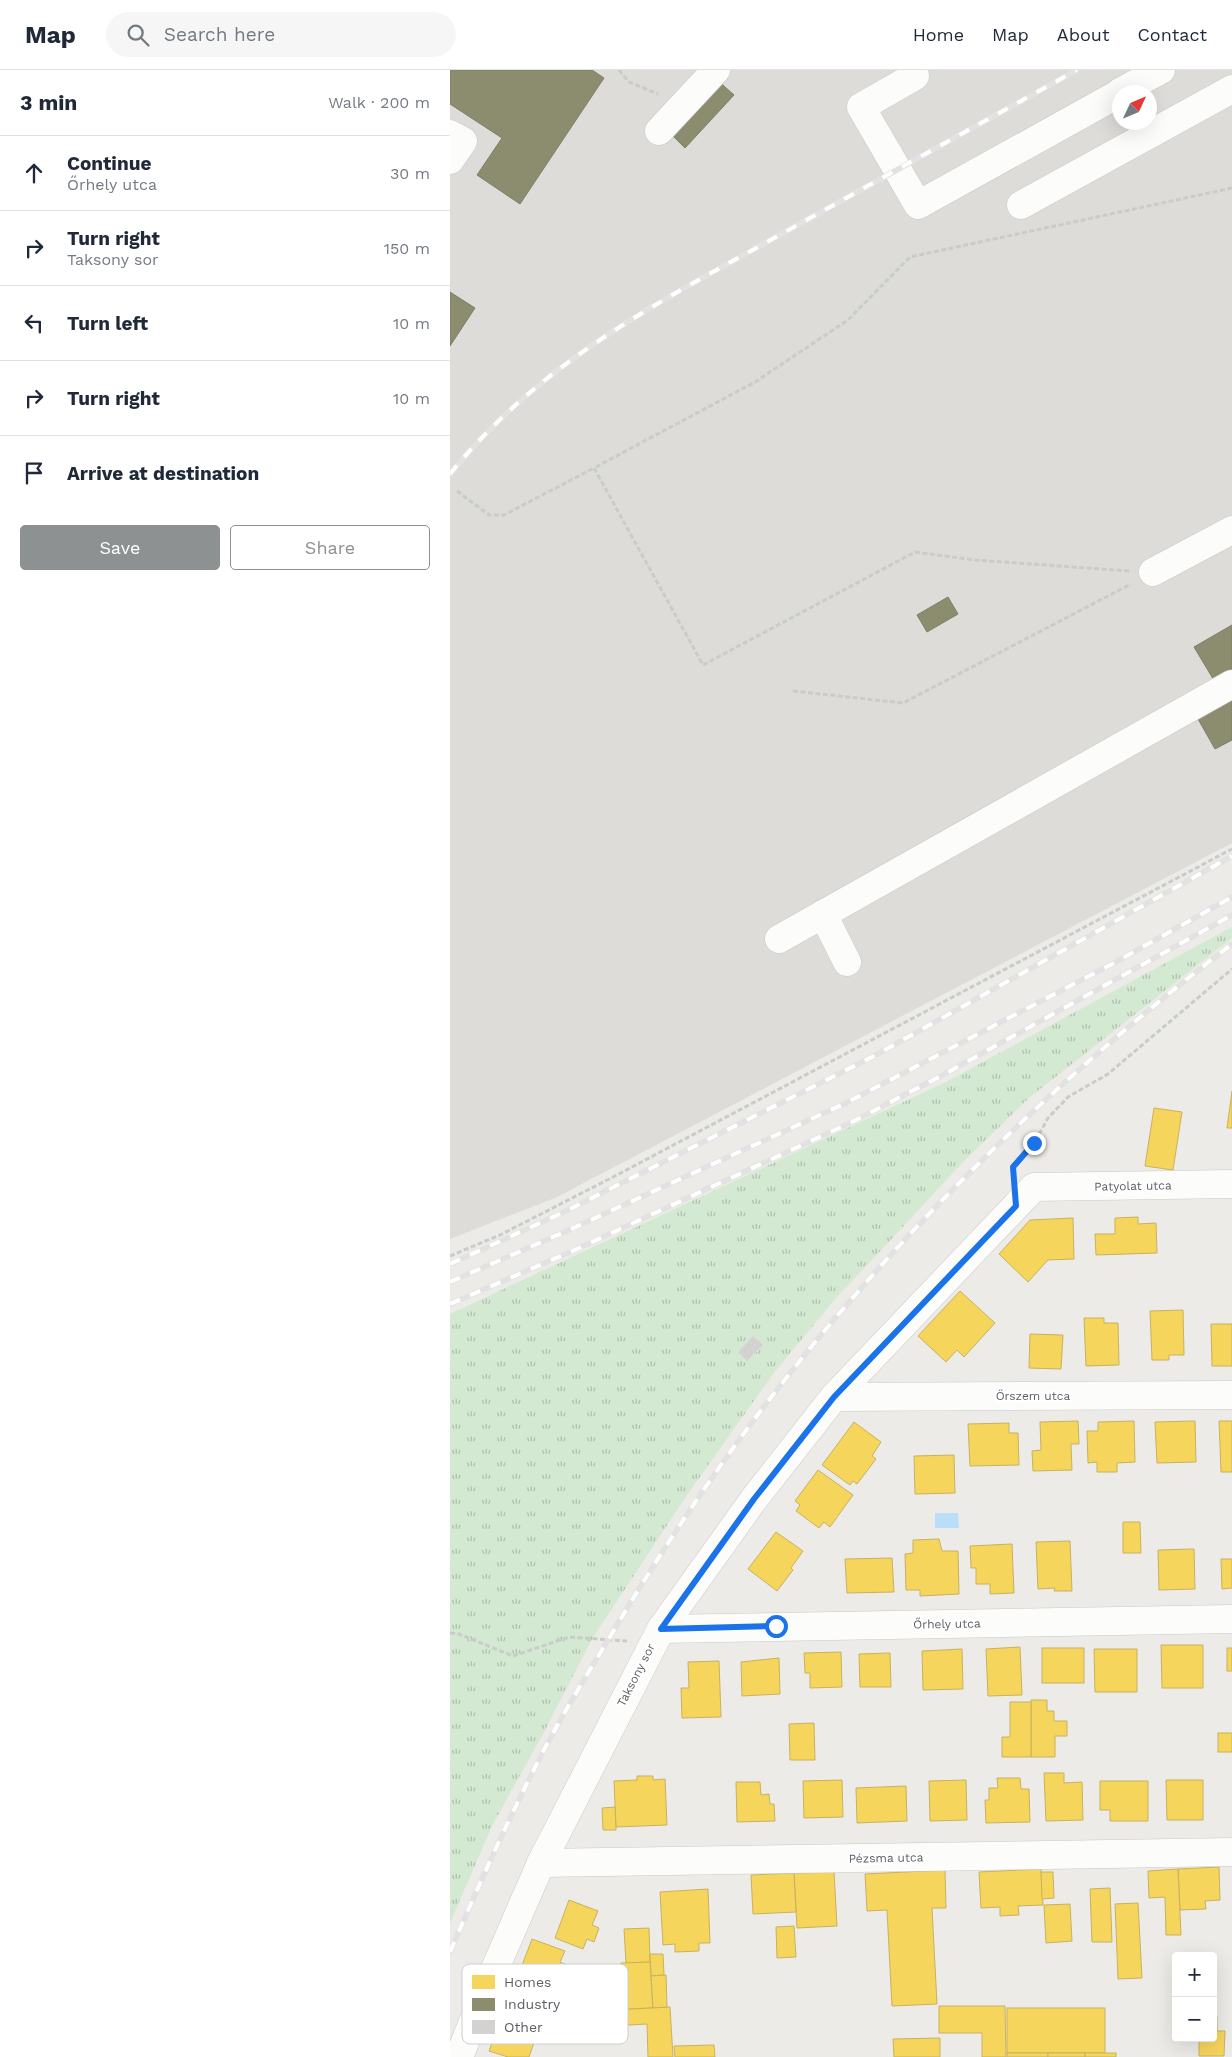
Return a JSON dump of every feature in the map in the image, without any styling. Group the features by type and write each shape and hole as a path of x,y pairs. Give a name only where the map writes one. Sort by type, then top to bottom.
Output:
{"street":[{"path":"659,131 716,70"},
{"path":"912,70 915,76 862,106 918,205 1112,97"},
{"path":"1134,85 1160,70"},
{"path":"1021,205 1232,89"},
{"path":"450,134 463,141 450,160"},
{"path":"1153,572 1232,530"},
{"path":"779,939 1232,684"},
{"path":"823,914 847,962"},
{"name":"Patyolat utca","path":"1025,1197 1232,1184"},
{"name":"Taksony sor","path":"497,1964 541,1863 657,1636 754,1499 834,1397 1025,1197"},
{"name":"Őrszem utca","path":"834,1397 1232,1395"},
{"name":"Őrhely utca","path":"657,1636 1232,1619"},
{"name":"Pézsma utca","path":"541,1863 1232,1852"},
{"name":"Taksony sor","path":"459,2057 464,2044"}],"path":[{"path":"619,70 629,82 683,105"},
{"path":"457,491 489,515 504,515 755,382 848,320 910,257 1232,188"},
{"path":"594,468 703,665 916,552 975,560 1153,572"},
{"path":"793,691 903,703 1153,572"},
{"path":"450,1256 500,1235 615,1176 1232,849"},
{"path":"1025,1197 1013,1167 1034,1143 1048,1118 1068,1097 1108,1074 1232,969"},
{"path":"450,1632 513,1656 569,1638 657,1636"}],"shaded area":[{"path":"450,70 1232,70 1232,843 555,1198 450,1239"}],"green space":[{"path":"1232,927 1232,938 1030,1097 963,1162 836,1298 776,1370 687,1495 592,1639 544,1732 492,1826 450,1923 450,1314 946,1082"}],"water":[{"path":"935,1513 958,1513 959,1528 935,1528"}],"building: Homes":[{"path":"1232,1091 1232,1128 1227,1128"},
{"path":"1154,1108 1182,1112 1173,1170 1145,1166"},
{"path":"1138,1217 1138,1224 1156,1223 1157,1253 1096,1255 1095,1234 1115,1234 1115,1218"},
{"path":"1073,1218 1074,1259 1048,1260 1028,1282 999,1254 1030,1220"},
{"path":"960,1291 995,1323 964,1357 957,1350 946,1362 918,1336"},
{"path":"1183,1310 1184,1355 1169,1355 1169,1360 1152,1360 1150,1311"},
{"path":"1084,1318 1104,1318 1104,1323 1118,1323 1119,1365 1086,1366"},
{"path":"1211,1324 1232,1324 1232,1366 1212,1366"},
{"path":"1030,1334 1063,1335 1061,1369 1029,1368"},
{"path":"1078,1421 1079,1444 1071,1444 1072,1470 1033,1471 1032,1451 1041,1450 1040,1422"},
{"path":"1134,1421 1135,1462 1117,1463 1117,1472 1097,1472 1097,1462 1088,1463 1087,1431 1098,1431 1098,1422"},
{"path":"1195,1421 1196,1462 1157,1463 1155,1422"},
{"path":"1219,1421 1232,1421 1232,1472 1221,1472"},
{"path":"854,1422 881,1442 872,1456 876,1459 857,1484 853,1481 850,1485 822,1465"},
{"path":"1009,1423 1009,1433 1018,1433 1019,1465 970,1466 968,1424"},
{"path":"954,1455 955,1493 915,1494 914,1456"},
{"path":"818,1470 853,1495 830,1527 824,1522 819,1528 796,1511 800,1505 795,1501"},
{"path":"1123,1522 1140,1522 1141,1553 1123,1553"},
{"path":"776,1532 803,1551 791,1568 793,1570 777,1591 748,1569"},
{"path":"939,1539 942,1551 958,1551 959,1594 920,1596 920,1590 906,1590 905,1554 913,1553 913,1540"},
{"path":"1070,1541 1072,1591 1054,1591 1055,1588 1038,1589 1036,1542"},
{"path":"1012,1544 1014,1593 990,1594 990,1584 976,1584 976,1568 971,1568 970,1546"},
{"path":"1194,1549 1195,1589 1159,1590 1158,1550"},
{"path":"892,1558 894,1592 847,1593 845,1559"},
{"path":"1221,1559 1232,1559 1232,1588 1222,1589"},
{"path":"1161,1645 1203,1645 1203,1688 1162,1688"},
{"path":"1020,1647 1022,1695 988,1696 986,1649"},
{"path":"1042,1648 1084,1648 1084,1683 1042,1683"},
{"path":"1227,1648 1232,1648 1232,1671 1227,1671"},
{"path":"962,1649 963,1689 923,1690 922,1651"},
{"path":"1094,1649 1137,1649 1137,1692 1095,1692"},
{"path":"841,1652 842,1687 810,1688 810,1673 805,1673 804,1653"},
{"path":"890,1653 891,1687 860,1687 859,1654"},
{"path":"779,1658 780,1694 742,1696 741,1662"},
{"path":"719,1661 721,1717 682,1718 681,1688 689,1688 688,1662"},
{"path":"1031,1700 1047,1700 1047,1711 1054,1711 1054,1721 1067,1721 1067,1736 1055,1736 1055,1757 1031,1757"},
{"path":"1010,1702 1031,1702 1031,1757 1002,1757 1002,1737 1010,1737"},
{"path":"814,1723 815,1760 790,1760 789,1724"},
{"path":"1218,1733 1232,1733 1232,1752 1218,1752"},
{"path":"1044,1773 1064,1773 1064,1783 1082,1782 1083,1820 1046,1821"},
{"path":"637,1776 653,1776 653,1780 665,1779 667,1825 616,1827 614,1781 637,1780"},
{"path":"997,1778 1020,1778 1021,1789 1029,1789 1030,1822 986,1823 985,1800 989,1800 989,1788 998,1788"},
{"path":"842,1780 843,1817 804,1818 803,1781"},
{"path":"966,1780 967,1820 930,1821 929,1781"},
{"path":"1166,1780 1203,1780 1203,1820 1167,1820"},
{"path":"1100,1781 1148,1781 1148,1821 1110,1821 1110,1810 1100,1810"},
{"path":"736,1782 760,1782 761,1795 769,1794 770,1804 774,1804 775,1821 737,1822"},
{"path":"906,1786 907,1821 857,1823 856,1788"},
{"path":"615,1807 616,1830 603,1830 602,1808"},
{"path":"1219,1867 1220,1900 1205,1901 1206,1909 1180,1910 1178,1869"},
{"path":"1041,1869 1043,1905 1018,1906 1019,1915 1000,1916 1000,1907 981,1908 979,1872"},
{"path":"1178,1869 1181,1935 1166,1935 1165,1897 1149,1898 1148,1871"},
{"path":"945,1870 946,1908 932,1908 937,2004 892,2006 887,1910 867,1911 865,1874"},
{"path":"834,1872 837,1926 797,1928 794,1873"},
{"path":"1041,1872 1053,1872 1054,1898 1042,1899"},
{"path":"794,1873 796,1912 753,1914 751,1875"},
{"path":"1110,1888 1112,1942 1092,1942 1090,1889"},
{"path":"708,1889 710,1943 699,1943 699,1951 675,1952 675,1944 663,1945 660,1892"},
{"path":"569,1900 598,1911 592,1925 599,1928 594,1942 587,1939 583,1949 555,1938"},
{"path":"1138,1903 1142,1978 1118,1979 1115,1904"},
{"path":"1070,1904 1072,1941 1046,1943 1044,1905"},
{"path":"794,1926 796,1957 777,1958 776,1927"},
{"path":"649,1928 650,1962 626,1963 624,1929"},
{"path":"532,1939 565,1951 560,1962 565,1964 523,1964"},
{"path":"650,1954 663,1954 664,1975 651,1976"},
{"path":"650,1962 653,2008 628,2009 628,1964 621,1963"},
{"path":"666,1975 667,2007 653,2008 651,1976"},
{"path":"939,2006 1005,2006 1006,2057 982,2057 982,2033 939,2033"},
{"path":"670,2007 673,2057 648,2057 647,2024 628,2025 628,2009"},
{"path":"1007,2008 1105,2008 1105,2053 1007,2053"},
{"path":"1217,2031 1225,2031 1224,2056 1199,2056 1199,2042 1217,2042"},
{"path":"940,2038 940,2057 894,2057 893,2039"},
{"path":"492,2044 534,2044 529,2057 508,2057 489,2051"},
{"path":"714,2045 715,2057 675,2057 674,2046"},
{"path":"1007,2053 1048,2053 1048,2057 1007,2057"},
{"path":"1048,2053 1085,2053 1085,2057 1048,2057"},
{"path":"1085,2053 1116,2053 1116,2057 1085,2057"}],"building: Industry":[{"path":"450,70 592,70 604,78 520,204 477,175 502,138 450,104"},
{"path":"716,79 734,95 685,148 668,131"},
{"path":"450,292 475,308 450,346"},
{"path":"948,597 958,614 927,632 917,615"},
{"path":"1232,625 1232,679 1218,687 1194,647"},
{"path":"1232,700 1232,740 1215,749 1198,719"}],"building: Other":[{"path":"753,1336 763,1345 747,1361 738,1352"}],"railway":[{"path":"450,474 485,434 523,398 605,336 693,283 1077,70"},
{"path":"450,1264 562,1213 874,1056 1232,856"},
{"path":"450,1282 569,1230 846,1103 1114,963 1232,897"},
{"path":"450,1304 577,1249 852,1122 941,1076 1232,915"},
{"path":"450,1952 508,1822 561,1719 628,1606 671,1539 739,1440 787,1377 888,1258 996,1147 1111,1042 1232,944"}],"route":[{"path":"776,1626 661,1629 754,1499 834,1397 1016,1206 1013,1167 1034,1143"}]}
